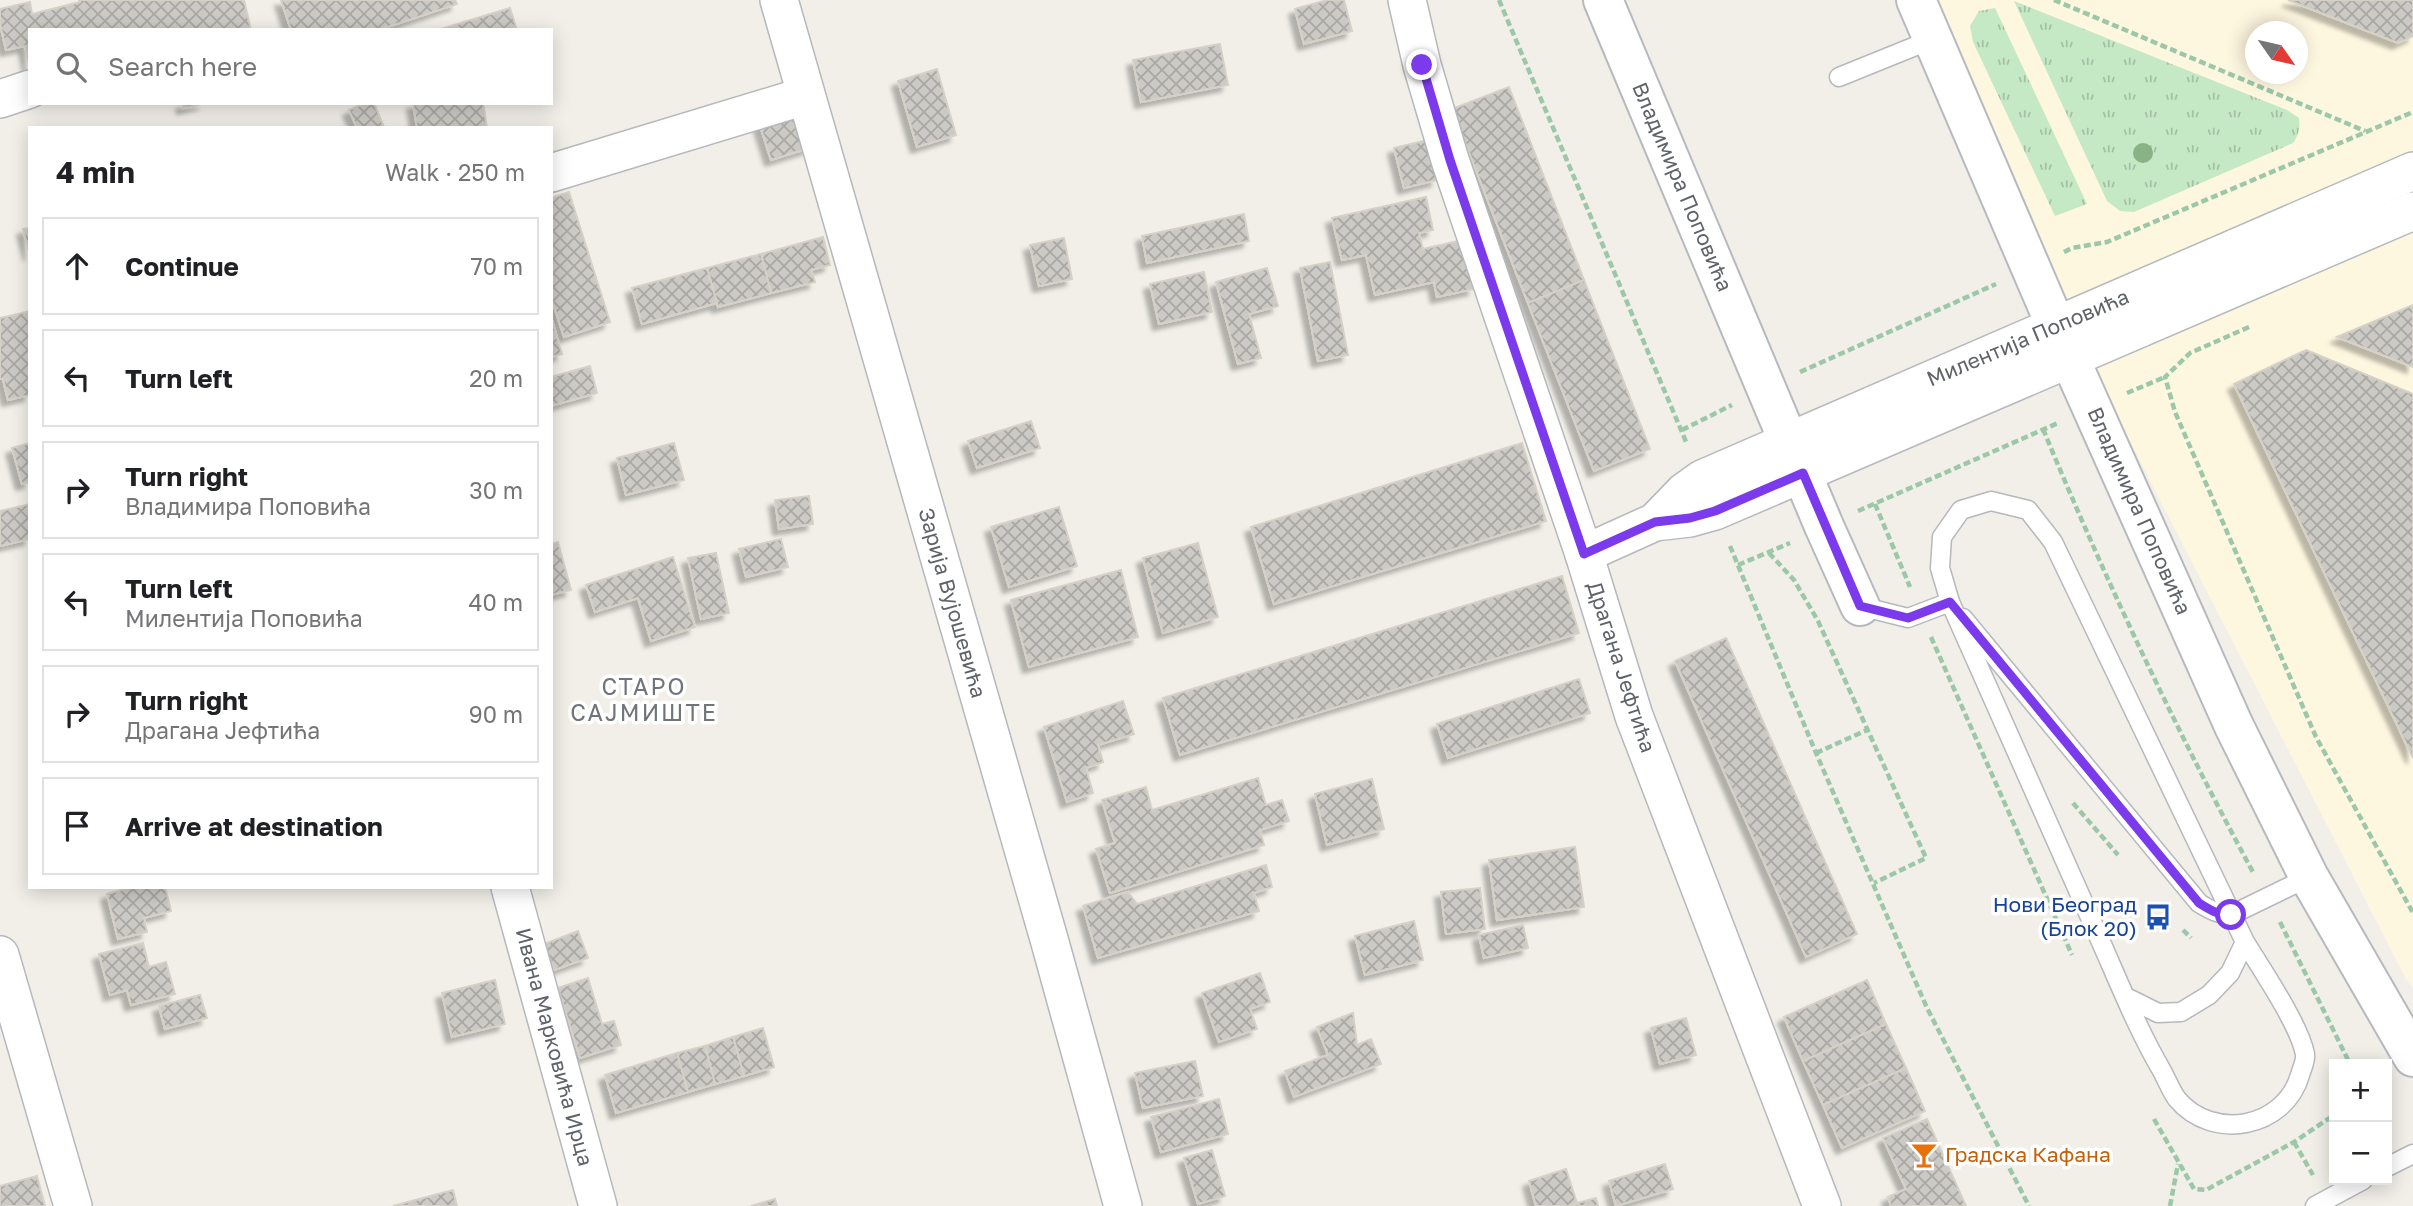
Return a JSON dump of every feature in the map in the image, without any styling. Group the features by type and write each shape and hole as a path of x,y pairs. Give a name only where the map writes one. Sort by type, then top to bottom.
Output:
{"main road":[{"name":"Владимира Поповића","path":"1603,0 1860,606"},
{"name":"Владимира Поповића","path":"1916,0 2234,726 2309,877 2400,1020 2413,1058"}],"street":[{"name":"Зарија Вујошевића","path":"779,0 1123,1206"},
{"name":"Драгана Јефтића","path":"1407,0 1422,65 1450,160 1584,554 1634,716 1822,1206"},
{"path":"0,99 28,90"},
{"path":"553,172 805,96"},
{"name":"Милентија Поповића","path":"2064,342 2413,171"},
{"name":"Милентија Поповића","path":"1584,554 1655,522 1690,518 1715,511 1796,457 2064,342 2413,211"},
{"name":"Ивана Марковића Ирца","path":"511,889 598,1206"},
{"path":"0,955 73,1206"}],"lane":[{"path":"1839,77 1933,39"},
{"path":"1991,501 2028,510 2053,542 2231,915 2298,1034 2305,1057 2291,1096 2271,1115 2247,1124 2220,1125 2200,1119 2178,1100 2148,1048 1950,602 1940,568 1942,537 1961,510 1991,501"},
{"path":"1950,602 2199,903 2210,911 2231,915 2309,877"},
{"path":"1860,606 1908,618 1950,602"},
{"path":"2126,997 2158,1013 2181,1012 2209,995 2230,973 2245,942"},
{"path":"2392,1164 2413,1154"},
{"path":"2315,1206 2354,1185"}],"path":[{"path":"1499,0 1682,430"},
{"path":"2054,0 2365,131"},
{"path":"2107,242 2413,112"},
{"path":"1810,368 1980,291"},
{"path":"2252,325 2190,353 2165,377 2168,389 2175,412 2316,737 2413,913"},
{"path":"1875,504 2043,429 2093,548 2219,808 2298,956 2348,1059"},
{"path":"1874,883 1926,858 1818,621 1794,580 1769,553 1738,565 1927,1008 2029,1206"},
{"path":"1947,678 2074,959"},
{"path":"1816,753 1867,730"},
{"path":"2294,1142 2315,1179"},
{"path":"2171,1206 2179,1164"}],"shaded area":[{"path":"1933,0 2413,0 2413,187 2076,332"},
{"path":"2413,210 2413,988 2084,352"}],"green space":[{"path":"2014,1 2287,110 2299,118 2297,137 2293,143 2134,212 2120,211 2107,201"},
{"path":"1995,8 2087,204 2055,216 1973,42 1970,26 1979,11"}],"building":[{"path":"79,0 244,0 251,28 28,28 28,60 25,46 6,50 0,24 0,9 30,2 32,14 80,2"},
{"path":"281,0 455,0 457,4 385,28 290,28"},
{"path":"1327,0 1344,0 1352,31 1304,44 1295,9"},
{"path":"2288,0 2413,0 2413,36 2398,43"},
{"path":"510,8 516,28 444,28"},
{"path":"1220,44 1228,85 1141,102 1133,60"},
{"path":"937,69 956,135 917,147 898,81"},
{"path":"1509,87 1584,280 1528,303 1452,109"},
{"path":"795,104 809,148 771,160 757,116"},
{"path":"360,105 375,105 384,126 356,126 349,110"},
{"path":"413,105 483,105 487,126 417,126"},
{"path":"1428,140 1437,180 1404,188 1394,148"},
{"path":"569,192 610,322 564,337 553,303 553,197"},
{"path":"1426,197 1433,230 1419,233 1423,249 1463,240 1474,289 1437,297 1434,282 1375,295 1366,255 1342,260 1332,218"},
{"path":"1244,214 1249,241 1147,263 1142,236"},
{"path":"28,228 28,248 23,229"},
{"path":"823,237 830,265 811,270 815,282 771,293 761,254"},
{"path":"1064,238 1072,279 1039,286 1030,245"},
{"path":"761,254 771,293 718,307 707,268"},
{"path":"1330,262 1348,355 1318,361 1300,268"},
{"path":"707,268 717,303 642,324 632,288"},
{"path":"1267,268 1278,306 1249,314 1261,358 1238,364 1216,282"},
{"path":"1204,272 1212,312 1159,324 1150,284"},
{"path":"1584,280 1650,449 1594,471 1528,303"},
{"path":"2413,305 2413,367 2337,337"},
{"path":"28,311 28,395 8,400 3,379 0,379 0,318"},
{"path":"553,324 562,354 553,356"},
{"path":"2306,350 2413,394 2413,758 2234,384"},
{"path":"590,366 597,393 553,405 553,376"},
{"path":"1031,421 1040,448 977,468 968,441"},
{"path":"674,443 684,480 626,495 617,458"},
{"path":"1522,443 1546,521 1274,604 1251,527"},
{"path":"28,444 28,482 22,484 12,448"},
{"path":"809,496 813,524 779,529 775,500"},
{"path":"28,504 28,539 0,546 0,511"},
{"path":"1059,507 1077,566 1009,587 991,527"},
{"path":"781,539 788,567 746,577 739,549"},
{"path":"558,542 571,590 553,594 553,543"},
{"path":"1198,543 1218,617 1163,633 1143,558"},
{"path":"716,553 729,613 701,619 688,558"},
{"path":"673,557 695,627 651,641 638,598 595,612 586,585"},
{"path":"1121,570 1138,637 1029,667 1011,600"},
{"path":"1562,576 1579,633 1180,755 1163,698"},
{"path":"1726,638 1857,934 1806,957 1675,661"},
{"path":"1579,679 1590,713 1448,758 1437,724"},
{"path":"1123,701 1134,734 1098,745 1103,762 1086,768 1093,793 1067,802 1044,727"},
{"path":"1258,778 1266,805 1282,800 1289,821 1260,830 1264,845 1110,893 1096,849 1115,843 1102,800 1146,787 1152,810"},
{"path":"1372,779 1384,829 1327,845 1315,794"},
{"path":"1575,847 1584,907 1497,920 1489,860"},
{"path":"1266,865 1272,887 1254,893 1259,911 1098,958 1083,906 1128,892 1137,904"},
{"path":"1480,888 1485,929 1446,934 1441,892"},
{"path":"125,889 166,889 171,911 144,918 147,932 118,939 107,894"},
{"path":"1414,921 1423,960 1365,975 1355,936"},
{"path":"1523,925 1528,948 1484,958 1479,935"},
{"path":"578,931 588,958 554,970 544,944"},
{"path":"143,943 149,967 166,962 175,994 131,1005 127,990 110,995 99,954"},
{"path":"1260,973 1270,1002 1250,1009 1257,1029 1219,1042 1202,993"},
{"path":"588,978 602,1024 614,1021 621,1045 580,1058 558,988"},
{"path":"495,980 505,1024 452,1037 442,993"},
{"path":"1867,980 1886,1024 1803,1061 1784,1017"},
{"path":"200,995 207,1018 165,1029 159,1006"},
{"path":"1353,1013 1357,1045 1371,1039 1381,1064 1294,1097 1285,1071 1328,1055 1317,1027"},
{"path":"1686,1018 1696,1055 1660,1064 1651,1028"},
{"path":"1886,1024 1906,1068 1823,1105 1803,1061"},
{"path":"763,1028 774,1067 744,1076 733,1037"},
{"path":"733,1037 744,1076 715,1084 705,1046"},
{"path":"705,1046 715,1084 688,1092 677,1053"},
{"path":"677,1053 688,1092 616,1113 605,1075"},
{"path":"1195,1061 1203,1096 1143,1108 1135,1073"},
{"path":"1906,1068 1925,1111 1842,1148 1823,1105"},
{"path":"1219,1099 1228,1134 1161,1152 1151,1117"},
{"path":"1927,1119 1966,1206 1891,1206 1888,1197 1906,1189 1883,1138"},
{"path":"1212,1150 1225,1196 1198,1204 1184,1158"},
{"path":"1665,1164 1673,1189 1616,1206 1609,1181"},
{"path":"1566,1169 1577,1203 1568,1206 1536,1206 1529,1181"},
{"path":"37,1176 45,1206 0,1206 0,1186"},
{"path":"453,1190 457,1206 393,1206"},
{"path":"1596,1198 1598,1206 1568,1206 1577,1203"},
{"path":"775,1199 777,1206 751,1206"}],"place":[{"name":"Нови Београд (Блок 20)","path":"2158,917"},
{"name":"Градска Кафана","path":"1924,1155"}],"district":[{"name":"СТАРО САЈМИШТЕ","path":"644,700"}],"route":[{"path":"1422,65 1450,160 1584,554 1655,522 1690,518 1715,511 1803,473 1860,606 1908,618 1950,602 2199,903 2210,911 2231,915"}]}
